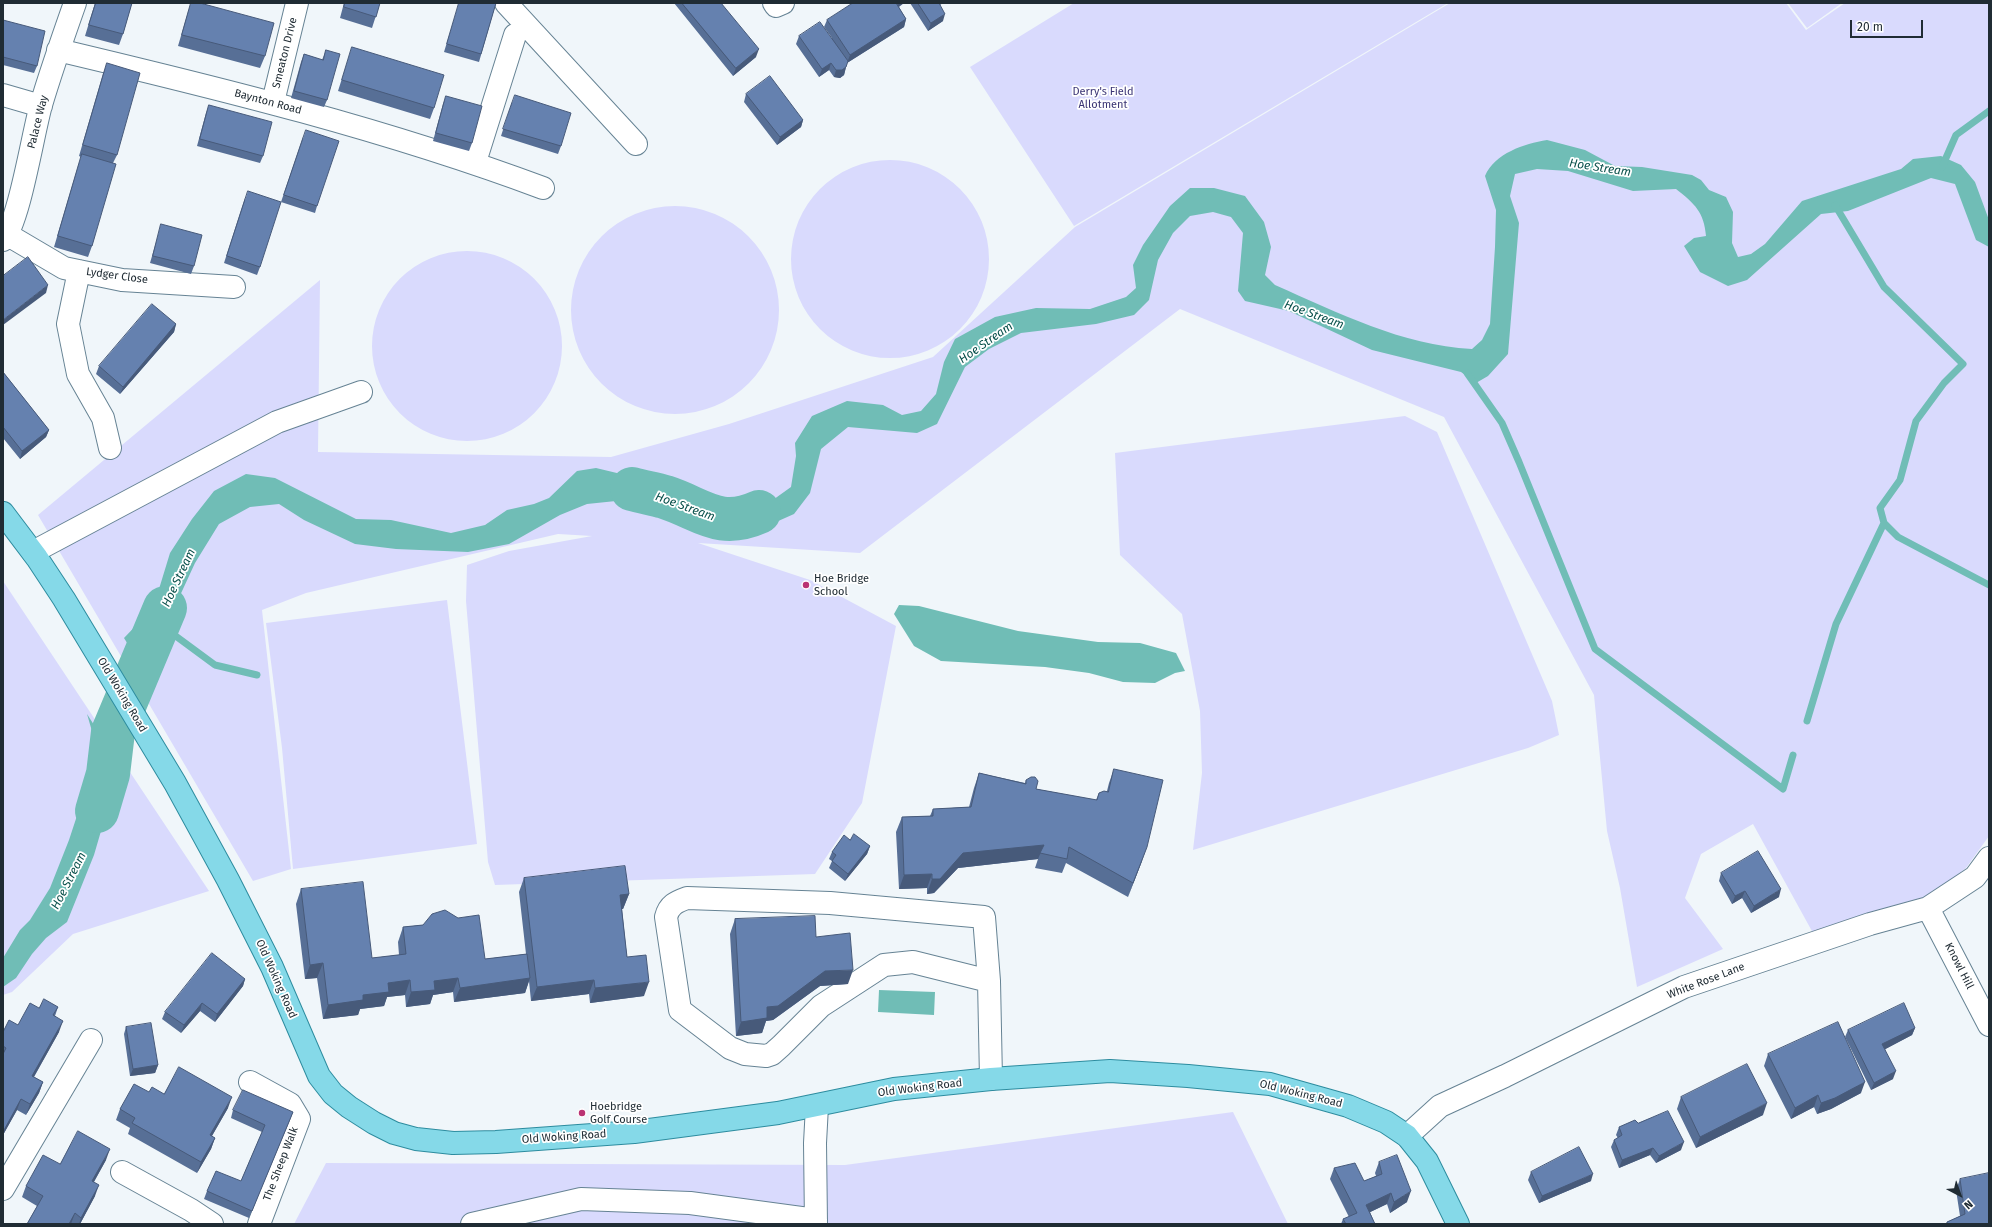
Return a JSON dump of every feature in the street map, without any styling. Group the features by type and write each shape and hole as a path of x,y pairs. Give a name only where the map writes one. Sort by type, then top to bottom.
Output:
{"main road":[{"name":"Old Woking Road","path":"3,513 33,552 93,646 175,783 228,880 272,967 319,1076 333,1094 349,1108 394,1133 416,1139 453,1143 496,1142 634,1132 778,1113 818,1106 894,1089 991,1079 1110,1071 1270,1084 1348,1106 1386,1122 1407,1136 1426,1161 1458,1224"}],"street":[{"name":"Palace Way","path":"6,237 16,212 41,106 58,50 75,3"},
{"name":"Smeaton Drive","path":"273,102 297,3"},
{"path":"506,3 636,144"},
{"path":"475,162 515,35"},
{"name":"Baynton Road","path":"58,50 273,102 475,162 542,188"},
{"path":"3,95 41,106"},
{"name":"Lydger Close","path":"6,237 64,268 122,280 234,287"},
{"path":"79,271 68,324 78,374 103,418 110,448"},
{"path":"33,552 276,422 361,392"},
{"name":"White Rose Lane","path":"1407,1136 1440,1106 1505,1076 1684,987 1870,924 1928,908 1975,877 1989,858"},
{"path":"989,981 913,962 884,965 822,1006 772,1054 758,1056 745,1054 730,1048 680,1010 666,917 668,910 674,902 687,898 830,903 984,917 989,981 991,1079"},
{"name":"Knowl Hill","path":"1928,908 1989,1025"},
{"path":"3,1189 91,1040"},
{"name":"The Sheep Walk","path":"250,1082 290,1104 299,1119 259,1224"},
{"path":"472,1224 581,1199 690,1203 816,1222 815,1143 818,1106"},
{"path":"122,1172 192,1210 212,1224"}],"green space":[{"name":"Derry's Field Allotment","path":"1074,3 1448,3 1074,226 970,67"},
{"path":"1450,3 1786,3 1806,30 1845,3 1989,3 1989,836 1966,868 1925,901 1813,933 1753,824 1701,854 1685,898 1723,949 1637,987 1620,888 1607,831 1594,695 1444,417 1180,309 860,553 698,543 810,580 896,626 862,803 815,874 495,885 488,862 466,601 467,565 509,551 592,536 558,534 306,593 262,610 291,869 253,881 38,515 320,280 318,452 611,457 729,424 933,357 1075,227"},
{"path":"1788,3 1842,3 1807,28"},
{"path":"880,160 900,160 928,167 953,182 967,196 982,221 989,249 989,269 982,297 967,322 953,336 928,351 919,354 900,358 880,358 852,351 827,336 813,322 798,297 795,288 791,269 791,249 798,221 813,196 827,182 852,167 861,164"},
{"path":"675,206 695,208 724,218 741,230 755,244 767,261 771,270 777,290 779,310 777,330 767,359 755,376 741,390 724,402 715,406 695,412 675,414 655,412 626,402 609,390 595,376 583,359 579,350 573,330 571,310 573,290 583,261 595,244 609,230 626,218 635,214 655,208"},
{"path":"476,251 486,252 504,258 528,272 535,278 541,285 555,309 561,327 561,365 555,383 541,407 535,414 528,420 504,434 486,440 458,441 448,440 422,430 406,420 393,407 379,383 373,365 372,337 373,327 383,301 393,285 406,272 430,258 448,252"},
{"path":"1405,416 1437,432 1552,701 1559,735 1528,748 1193,850 1202,773 1200,711 1182,614 1120,555 1115,453"},
{"path":"3,581 209,891 73,934 12,992 3,995"},
{"path":"447,600 477,844 293,869 282,748 266,623"},
{"path":"1233,1112 1288,1224 294,1224 326,1163 845,1165"}],"water":[{"path":"1547,140 1585,150 1615,166 1642,167 1692,175 1701,180 1709,190 1726,197 1733,212 1732,243 1738,257 1751,254 1765,244 1802,201 1901,169 1913,159 1941,156 1961,165 1975,182 1989,220 1989,247 1976,240 1955,184 1931,178 1848,211 1821,214 1747,280 1728,286 1700,272 1684,246 1694,238 1706,236 1705,228 1701,215 1697,209 1676,189 1633,191 1568,171 1537,169 1515,174 1510,196 1519,223 1508,354 1488,376 1476,383 1461,372 1372,350 1289,311 1245,301 1238,291 1243,233 1231,217 1213,212 1190,216 1173,233 1158,260 1149,300 1134,315 1096,324 1021,333 989,349 965,367 937,424 917,433 848,427 821,449 810,493 794,514 758,530 729,533 696,525 708,492 744,507 770,502 791,487 796,456 795,443 812,416 847,401 883,405 902,415 921,411 936,394 944,362 955,339 995,317 1036,308 1090,309 1126,297 1136,288 1133,265 1143,245 1170,206 1190,188 1214,188 1245,196 1264,222 1271,247 1265,275 1275,285 1371,326 1395,334 1420,341 1472,349 1482,340 1490,324 1496,210 1485,176 1496,161 1511,151 1529,144"},
{"path":"596,468 696,492 685,519 673,511 616,501 587,504 560,515 509,544 468,552 396,549 355,544 304,520 279,504 250,507 219,524 195,563 171,615 149,678 124,638 149,612 159,589 170,553 192,519 214,491 246,474 275,478 356,519 391,520 451,533 485,525 507,510 534,504 549,498 577,471"},
{"path":"899,605 919,606 1018,631 1098,642 1140,643 1176,653 1185,671 1175,673 1155,683 1123,682 1089,673 1045,667 941,661 914,646 894,614"},
{"path":"87,714 120,766 94,855 67,922 46,938 32,954 16,978 3,987 3,958 20,930 30,920 50,888 69,840 98,752"},
{"path":"879,990 935,992 934,1015 878,1012"}],"building":[{"path":"96,3 132,3 123,34 89,25"},
{"path":"191,3 200,3 274,23 265,56 182,35"},
{"path":"345,3 380,3 376,17 344,7"},
{"path":"459,3 496,3 481,54 447,44"},
{"path":"682,3 721,3 759,49 736,68"},
{"path":"853,3 896,3 906,19 850,55 827,20"},
{"path":"918,3 939,3 945,14 931,23"},
{"path":"3,20 45,31 37,66 3,57"},
{"path":"820,22 848,61 846,67 842,70 836,70 831,63 822,69 799,36"},
{"path":"352,47 444,75 434,108 342,80"},
{"path":"326,50 340,54 327,100 294,91 304,54 323,60"},
{"path":"107,63 140,73 117,155 83,145"},
{"path":"770,76 803,120 780,137 746,94"},
{"path":"515,95 571,113 561,146 503,129"},
{"path":"446,96 482,106 472,143 436,133"},
{"path":"209,105 272,122 263,156 200,139"},
{"path":"306,130 339,141 317,206 284,195"},
{"path":"82,154 116,164 92,246 58,236"},
{"path":"248,191 281,202 260,267 227,256"},
{"path":"161,224 202,235 194,266 153,256"},
{"path":"28,257 48,285 3,320 3,276"},
{"path":"152,304 176,324 123,387 99,366"},
{"path":"3,372 49,430 22,451 3,427"},
{"path":"1114,769 1163,780 1147,847 1133,883 1069,847 1067,859 1040,853 1044,845 963,853 940,879 932,879 932,874 904,875 902,817 933,816 933,809 971,807 979,773 1026,784 1026,780 1031,777 1035,777 1038,781 1036,789 1097,800 1099,793 1104,791 1108,792"},
{"path":"854,834 870,846 848,874 832,861 836,855 832,852 844,835 850,840"},
{"path":"1758,851 1781,889 1754,906 1745,891 1735,896 1721,873"},
{"path":"625,866 629,894 620,895 627,957 646,955 649,982 595,988 594,980 537,987 524,878"},
{"path":"363,882 372,958 406,954 403,927 423,925 432,914 445,910 458,918 479,915 485,959 527,954 530,978 460,988 458,978 434,981 435,990 411,992 410,980 388,983 389,992 363,995 363,1000 328,1005 323,963 310,965 301,889"},
{"path":"815,916 816,937 850,933 853,970 825,971 778,1006 767,1007 767,1018 741,1022 735,919"},
{"path":"212,953 245,979 217,1014 202,1003 184,1025 165,1012"},
{"path":"44,999 58,1007 53,1015 63,1021 32,1076 43,1082 30,1104 21,1099 3,1132 3,1054 6,1048 3,1046 3,1032 9,1020 18,1025 30,1003 39,1008"},
{"path":"1904,1003 1915,1028 1882,1044 1896,1071 1874,1083 1848,1030"},
{"path":"1838,1022 1865,1082 1835,1098 1821,1103 1818,1095 1795,1108 1768,1054"},
{"path":"151,1023 158,1065 133,1069 126,1027"},
{"path":"1747,1064 1767,1103 1700,1137 1681,1097"},
{"path":"179,1067 232,1097 210,1135 215,1138 201,1162 132,1123 135,1118 120,1109 134,1084 149,1092 152,1087 164,1094"},
{"path":"243,1090 293,1112 252,1211 207,1191 216,1171 241,1181 265,1125 233,1110"},
{"path":"1668,1111 1684,1142 1659,1156 1653,1148 1622,1160 1614,1140 1622,1135 1619,1127 1635,1120 1638,1123"},
{"path":"78,1131 110,1149 92,1181 99,1185 81,1218 75,1213 69,1224 27,1224 43,1196 26,1186 43,1155 60,1164"},
{"path":"1579,1147 1593,1174 1542,1196 1531,1172"},
{"path":"1397,1155 1411,1191 1394,1202 1391,1193 1366,1205 1375,1224 1346,1224 1343,1219 1357,1213 1334,1168 1355,1163 1364,1181 1382,1174 1379,1162"},
{"path":"1989,1173 1989,1224 1947,1224 1947,1222 1965,1214 1960,1179"}],"waterway":[{"path":"1942,167 1956,135 1989,111"},
{"path":"1835,205 1884,287 1963,364 1944,383 1916,421 1900,480 1880,508 1884,523 1898,537 1989,585"},
{"path":"1467,373 1502,423 1595,649 1783,789 1793,755"},
{"name":"Hoe Stream","path":"632,489 665,497 700,512 721,518 733,519 759,512"},
{"path":"1807,721 1836,624 1884,523"},
{"name":"Hoe Stream","path":"97,811 108,774 113,732 165,608"},
{"path":"158,623 215,665 257,675"}],"place":[{"name":"Hoe Bridge School","path":"806,585"},
{"name":"Hoebridge Golf Course","path":"582,1113"}]}
